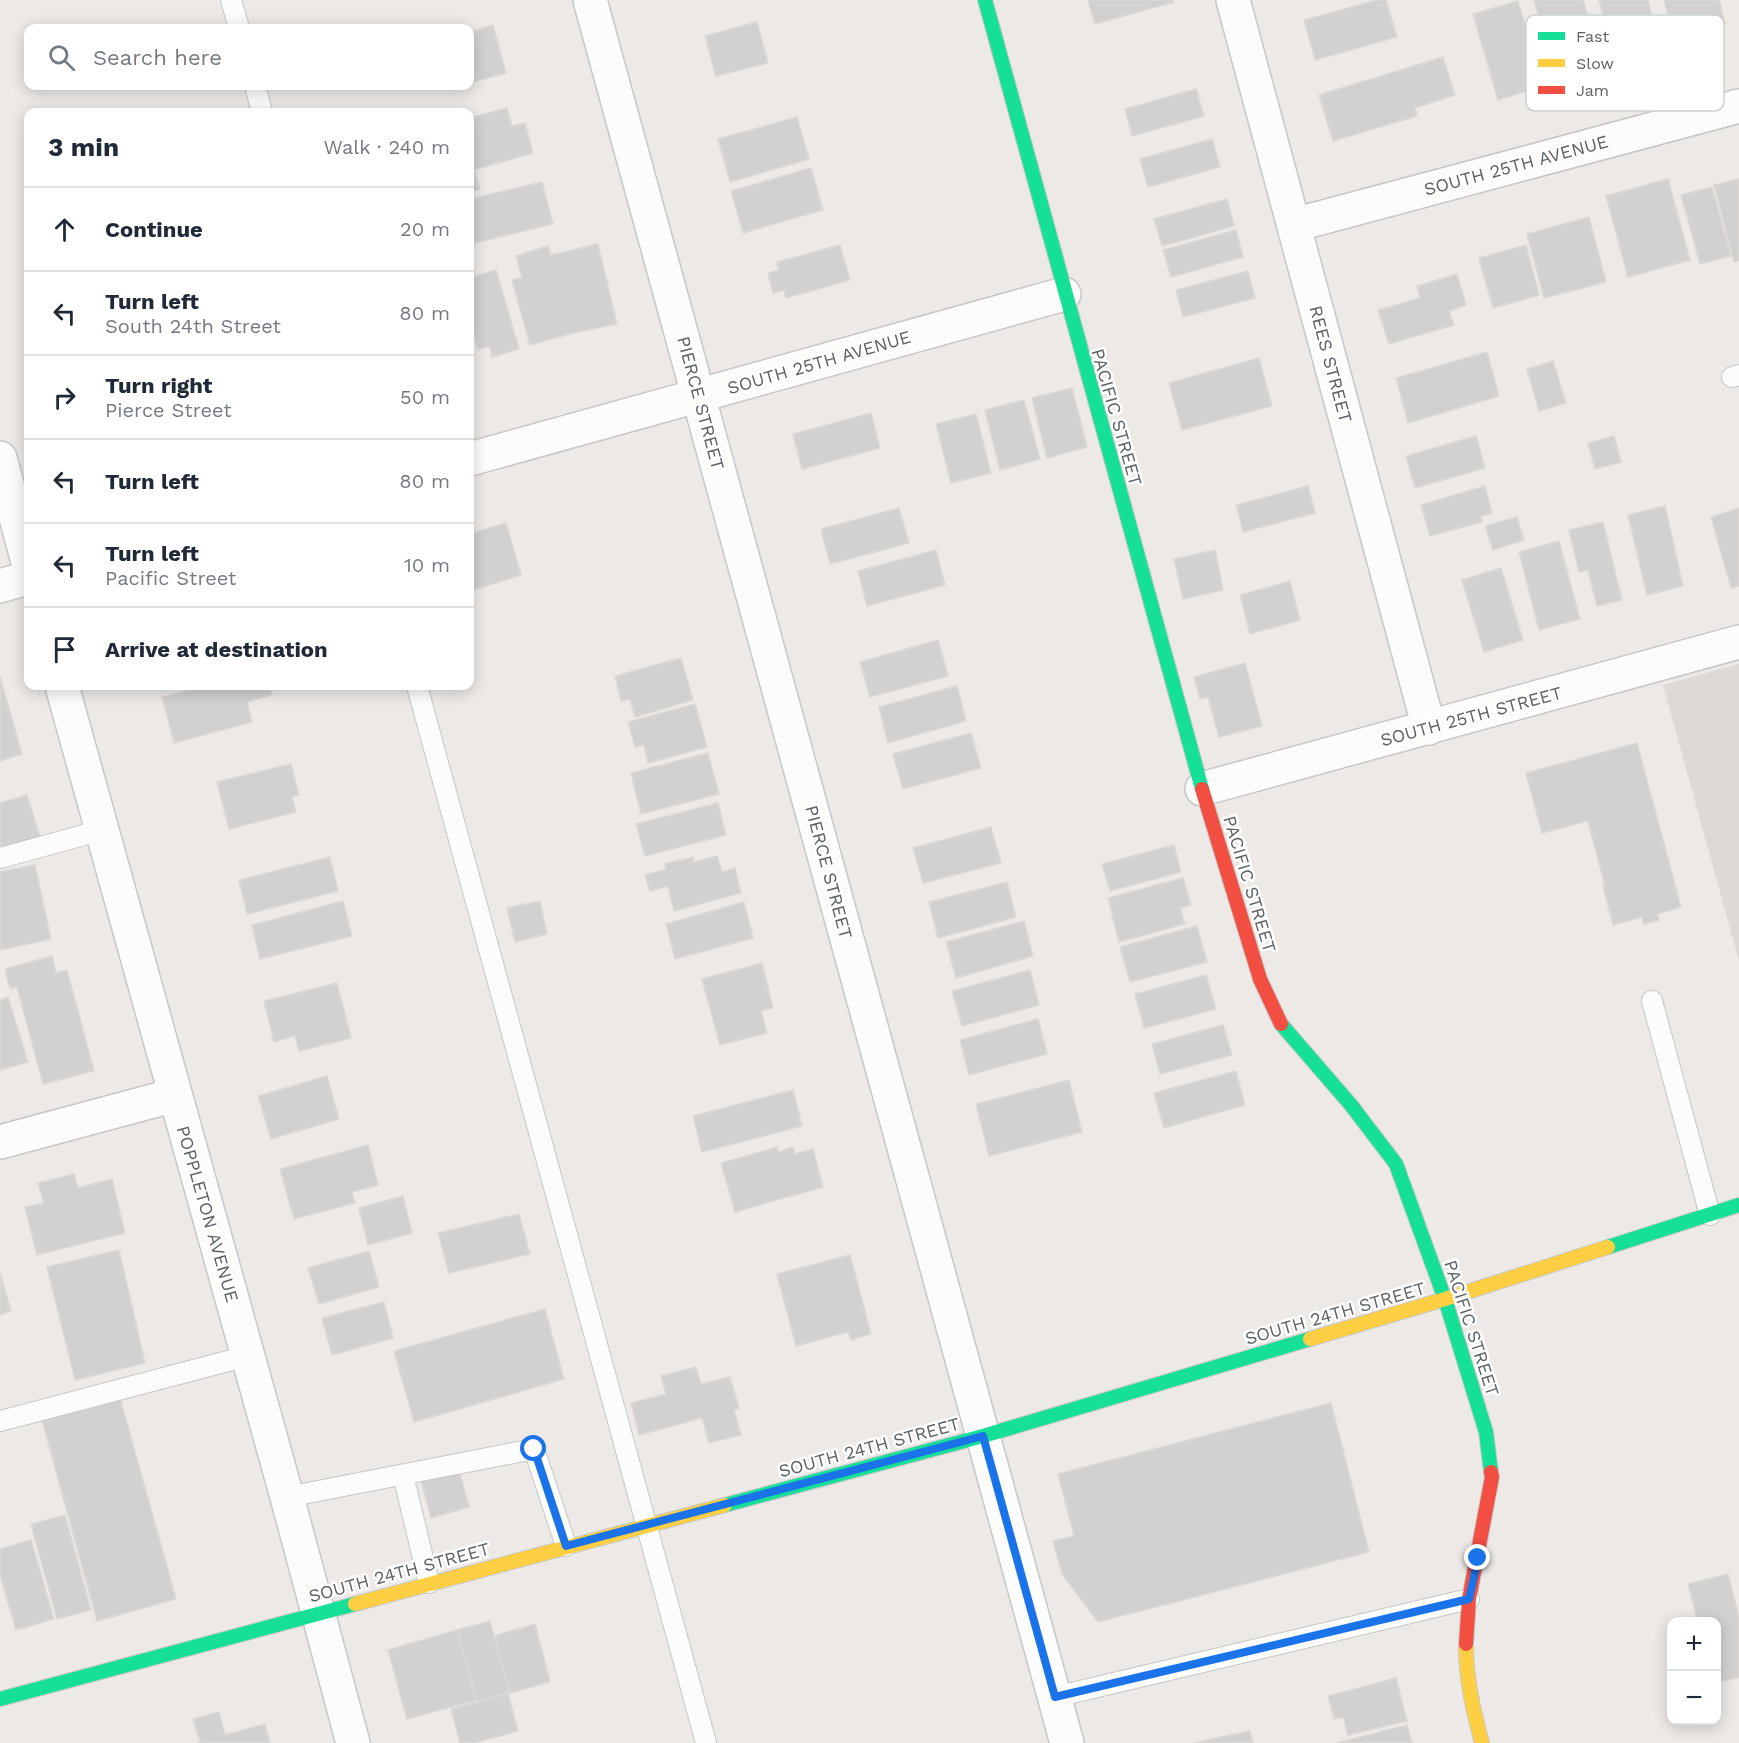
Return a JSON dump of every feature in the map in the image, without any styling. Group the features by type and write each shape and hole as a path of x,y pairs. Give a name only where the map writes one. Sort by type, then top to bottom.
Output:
{"street":[{"name":"PIERCE STREET","path":"590,0 1067,1743"},
{"name":"PACIFIC STREET","path":"985,0 1202,789 1260,979 1280,1023 1351,1105 1396,1164 1444,1299 1486,1432 1492,1477 1469,1599 1466,1634 1466,1670 1472,1706 1482,1743"},
{"name":"REES STREET","path":"1233,0 1429,728"},
{"name":"SOUTH 25TH AVENUE","path":"1724,110 1739,106"},
{"name":"SOUTH 25TH AVENUE","path":"1294,225 1720,111"},
{"name":"SOUTH 25TH AVENUE","path":"474,458 1064,294"},
{"path":"0,458 24,547"},
{"path":"0,586 24,579"},
{"name":"SOUTH 25TH STREET","path":"1202,789 1739,642"},
{"name":"POPPLETON AVENUE","path":"63,690 353,1743"},
{"path":"0,1142 175,1095"},
{"name":"SOUTH 24TH STREET","path":"0,1699 318,1612 983,1436 1444,1299 1739,1205"}],"lane":[{"path":"231,0 238,24"},
{"path":"256,90 261,108"},
{"path":"418,690 706,1743"},
{"path":"0,858 102,830"},
{"path":"1652,1001 1710,1215"},
{"path":"0,1421 247,1356"},
{"path":"287,1497 534,1449 566,1546"},
{"path":"403,1475 429,1583"},
{"path":"1055,1697 1469,1599"}],"shaded area":[{"path":"1739,664 1739,961 1663,685"}],"building":[{"path":"1088,0 1173,0 1174,2 1095,24"},
{"path":"1377,0 1386,0 1397,37 1315,60 1304,20"},
{"path":"1534,0 1583,0 1588,15 1538,15"},
{"path":"1599,0 1648,0 1652,15 1603,15"},
{"path":"1664,0 1719,0 1723,15 1668,15"},
{"path":"1518,1 1526,28 1526,91 1498,100 1473,14"},
{"path":"757,22 768,63 716,76 705,36"},
{"path":"493,25 506,73 474,82 474,31"},
{"path":"1443,57 1455,95 1415,108 1417,116 1333,141 1319,95"},
{"path":"1196,89 1204,116 1132,136 1125,109"},
{"path":"507,108 512,126 525,123 533,153 474,170 474,117"},
{"path":"797,117 809,159 730,182 718,139"},
{"path":"1212,139 1220,167 1148,187 1140,159"},
{"path":"811,168 823,210 743,233 731,191"},
{"path":"474,170 480,189 474,191"},
{"path":"1668,179 1690,260 1628,277 1606,196"},
{"path":"1739,179 1739,260 1734,262 1714,185"},
{"path":"542,182 553,224 474,243 474,198"},
{"path":"1712,187 1731,256 1700,264 1681,195"},
{"path":"1227,199 1234,226 1162,246 1154,219"},
{"path":"1589,217 1606,282 1544,298 1527,234"},
{"path":"1236,230 1243,257 1171,277 1163,250"},
{"path":"598,244 617,324 530,345 512,280 522,278 516,256 548,246 551,255"},
{"path":"840,245 850,280 786,298 784,290 773,293 768,273 779,270 777,262"},
{"path":"1526,245 1539,295 1493,308 1479,258"},
{"path":"496,270 519,349 492,357 490,346 478,349 474,334 474,277"},
{"path":"1248,271 1255,298 1183,317 1176,290"},
{"path":"1457,274 1466,305 1449,311 1454,325 1389,344 1378,310 1420,298 1417,286"},
{"path":"1487,352 1499,396 1408,423 1396,378"},
{"path":"1259,358 1272,406 1182,430 1169,383"},
{"path":"1553,361 1566,403 1539,411 1527,369"},
{"path":"1072,388 1087,447 1047,458 1032,398"},
{"path":"1024,400 1040,459 1000,470 985,410"},
{"path":"871,413 880,448 802,469 793,434"},
{"path":"976,414 991,473 951,483 936,424"},
{"path":"1476,436 1485,468 1415,488 1406,456"},
{"path":"1614,436 1621,462 1595,469 1588,443"},
{"path":"1308,486 1315,513 1243,532 1236,505"},
{"path":"1485,486 1492,513 1481,516 1482,522 1430,536 1421,505"},
{"path":"1665,506 1683,586 1647,595 1628,515"},
{"path":"899,508 909,543 830,564 821,529"},
{"path":"1739,508 1739,586 1731,588 1711,517"},
{"path":"1517,517 1524,540 1493,550 1485,526"},
{"path":"1603,522 1622,600 1597,606 1588,570 1579,572 1569,530"},
{"path":"506,523 521,575 474,590 474,533"},
{"path":"1559,541 1580,619 1539,630 1519,552"},
{"path":"936,550 945,585 867,606 858,571"},
{"path":"1215,550 1223,590 1183,599 1174,559"},
{"path":"1501,568 1523,640 1484,652 1462,580"},
{"path":"1290,581 1300,620 1250,634 1240,595"},
{"path":"938,640 948,676 870,697 860,662"},
{"path":"681,658 693,700 635,717 630,699 621,701 615,676"},
{"path":"1245,663 1262,726 1219,737 1208,697 1200,699 1194,677"},
{"path":"0,676 22,754 0,761"},
{"path":"957,686 966,721 888,743 879,707"},
{"path":"189,690 270,690 272,695 247,702 252,722 174,743 162,697"},
{"path":"695,704 707,747 648,763 644,745 635,747 628,722"},
{"path":"971,733 981,768 903,789 893,754"},
{"path":"1637,743 1681,907 1657,914 1659,920 1644,924 1642,917 1613,925 1588,821 1542,833 1526,773"},
{"path":"708,753 719,794 641,814 631,773"},
{"path":"291,764 299,795 292,797 296,812 229,829 217,782"},
{"path":"27,795 42,843 0,856 0,803"},
{"path":"718,803 726,835 645,856 636,824"},
{"path":"991,827 1001,863 923,883 913,848"},
{"path":"1174,845 1181,872 1110,891 1102,864"},
{"path":"717,856 722,872 735,868 741,893 674,911 668,886 650,891 645,875 666,869 665,864 693,857 694,862"},
{"path":"330,857 338,891 247,914 239,880"},
{"path":"35,865 51,939 0,950 0,872"},
{"path":"1183,878 1191,905 1180,908 1185,924 1119,942 1108,898"},
{"path":"1007,882 1016,917 938,938 929,902"},
{"path":"343,901 352,936 260,959 252,925"},
{"path":"540,901 547,934 515,942 507,908"},
{"path":"744,902 753,938 675,959 666,924"},
{"path":"1024,921 1033,956 956,978 946,942"},
{"path":"1197,926 1207,962 1130,982 1120,947"},
{"path":"52,956 56,973 67,970 94,1071 43,1084 17,987 10,989 5,969"},
{"path":"762,963 773,1008 761,1011 767,1033 720,1045 702,979"},
{"path":"1030,970 1039,1005 962,1026 952,991"},
{"path":"1206,975 1216,1009 1144,1028 1135,994"},
{"path":"337,983 351,1038 299,1051 295,1036 274,1042 264,1001"},
{"path":"8,997 28,1062 0,1070 0,1000"},
{"path":"1038,1019 1047,1054 969,1075 960,1040"},
{"path":"1223,1025 1232,1055 1160,1074 1152,1044"},
{"path":"1236,1071 1245,1105 1164,1128 1154,1093"},
{"path":"327,1076 339,1119 271,1139 258,1096"},
{"path":"1069,1080 1082,1132 989,1156 976,1104"},
{"path":"793,1090 802,1126 702,1152 693,1116"},
{"path":"368,1145 378,1185 352,1192 355,1203 294,1219 280,1169"},
{"path":"777,1147 778,1152 793,1147 795,1154 813,1149 823,1187 735,1212 721,1163"},
{"path":"74,1174 78,1188 112,1179 125,1233 37,1255 25,1207 44,1203 38,1183"},
{"path":"403,1196 412,1233 368,1245 359,1208"},
{"path":"519,1214 530,1254 449,1273 438,1233"},
{"path":"119,1250 145,1363 75,1380 47,1267"},
{"path":"369,1251 379,1287 319,1304 308,1268"},
{"path":"850,1255 871,1334 851,1340 848,1332 796,1346 777,1274"},
{"path":"0,1273 11,1311 0,1315"},
{"path":"384,1302 393,1338 332,1355 322,1318"},
{"path":"545,1309 564,1379 414,1422 394,1351"},
{"path":"696,1367 701,1384 730,1377 739,1408 734,1410 741,1435 709,1443 702,1418 639,1435 631,1403 666,1394 661,1376"},
{"path":"120,1398 176,1599 97,1621 42,1420"},
{"path":"1331,1403 1369,1552 1098,1622 1062,1574 1053,1541 1074,1536 1058,1474"},
{"path":"459,1469 469,1507 431,1518 421,1480"},
{"path":"65,1515 91,1610 57,1619 31,1524"},
{"path":"31,1540 54,1619 16,1630 0,1575 0,1549"},
{"path":"1728,1574 1739,1617 1739,1677 1721,1682 1721,1617 1697,1617 1688,1584"},
{"path":"490,1621 510,1693 477,1702 457,1630"},
{"path":"535,1624 550,1682 510,1693 494,1636"},
{"path":"457,1630 477,1700 407,1719 388,1650"},
{"path":"1396,1678 1407,1721 1348,1735 1343,1717 1334,1719 1328,1696"},
{"path":"508,1693 518,1731 474,1743 460,1743 451,1709"},
{"path":"219,1712 225,1735 265,1724 270,1743 197,1743 200,1742 193,1719"},
{"path":"1407,1725 1412,1743 1337,1743"},
{"path":"1250,1731 1253,1743 1193,1743"}],"traffic: fast":[{"path":"985,0 1202,789"},
{"path":"1281,1024 1351,1105 1396,1164 1445,1299 1486,1432 1491,1472"},
{"path":"1608,1247 1739,1205"},
{"path":"725,1505 983,1436 1310,1339"},
{"path":"0,1699 355,1604"}],"traffic: slow":[{"path":"1310,1339 1608,1247"},
{"path":"355,1604 725,1505"},
{"path":"1466,1644 1467,1670 1482,1743"}],"traffic: jam":[{"path":"1202,789 1260,979 1281,1024"},
{"path":"1466,1644 1469,1599 1492,1477 1491,1472"}],"route":[{"path":"534,1449 566,1546 983,1436 1055,1697 1469,1599 1478,1558"}]}
